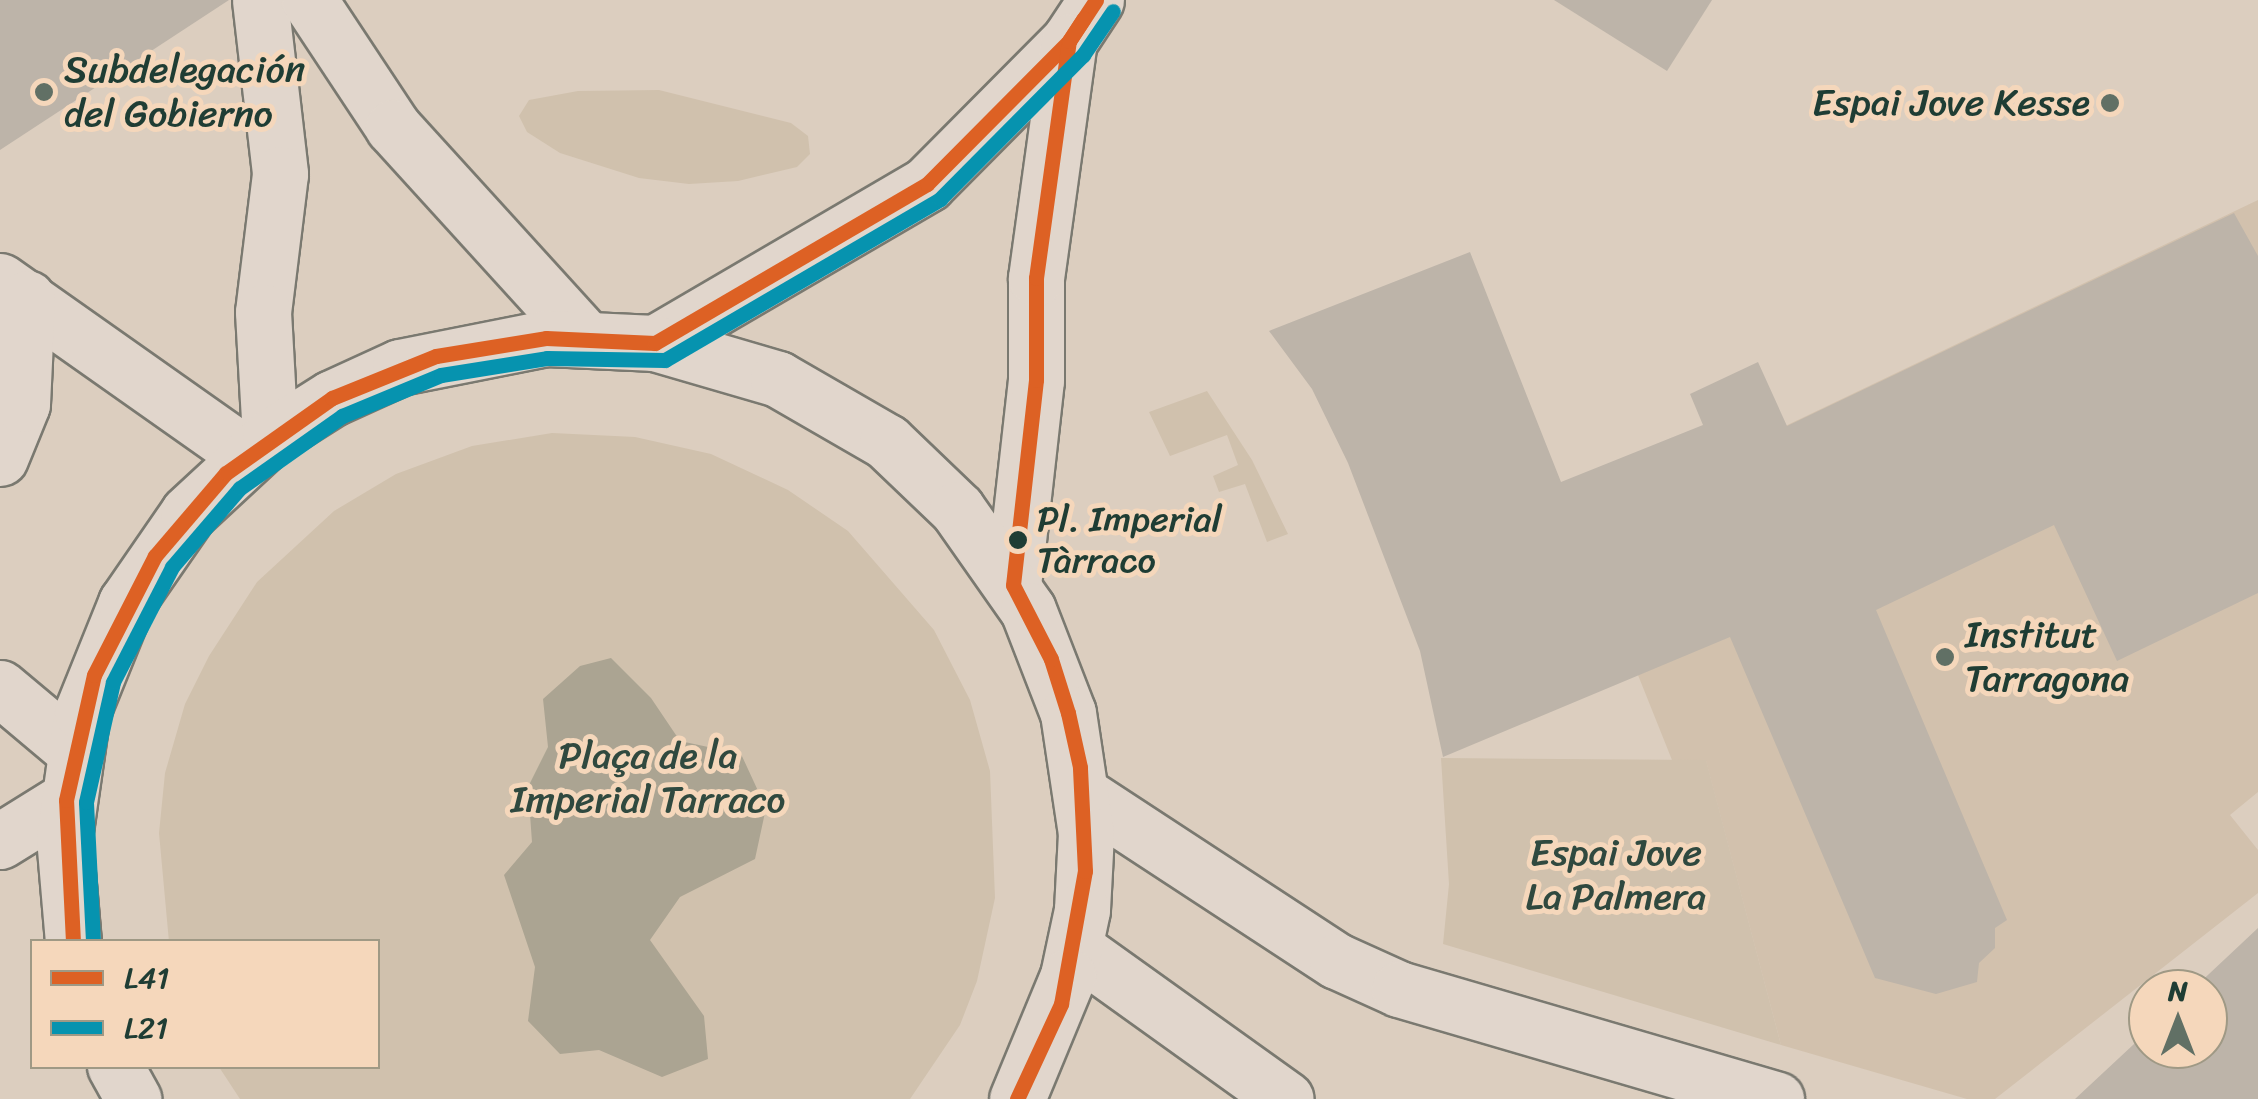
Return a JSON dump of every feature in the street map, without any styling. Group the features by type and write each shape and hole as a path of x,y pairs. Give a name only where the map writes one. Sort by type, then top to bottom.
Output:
{"main road":[{"path":"259,446 263,312 280,174 260,0"},
{"path":"310,0 393,127 489,225 582,336"},
{"path":"655,343 927,184 1082,21"},
{"path":"1013,586 1036,380 1036,278 1082,21"},
{"path":"14,290 259,446"},
{"path":"0,458 22,404 14,290"},
{"path":"74,939 70,775 94,675 139,580 188,512 259,446 400,367 508,342 582,336 655,343 778,378 862,424 935,484 1013,586 1055,673 1083,795 1085,872 1075,948 1060,1004 1017,1099"},
{"path":"0,688 70,775"},
{"path":"0,841 70,775"},
{"path":"1083,795 1337,961 1400,989 1776,1099"},
{"path":"1075,948 1286,1099"},
{"path":"117,1069 132,1099"}],"shaded area":[{"name":"Institut Tarragona","path":"2258,200 2258,792 2230,815 2258,850 2258,893 2161,969 2128,969 2128,995 1995,1099 1967,1099 1781,1045 1706,761 1672,760 1578,525"},
{"path":"611,658 651,698 680,741 741,754 766,808 755,859 680,897 650,940 704,1016 708,1059 662,1077 599,1050 560,1054 528,1021 535,967 504,875 532,842 528,787 548,747 543,699 580,666"}],"green space":[{"path":"659,90 791,123 808,136 810,154 797,167 738,181 689,184 639,178 560,153 527,132 519,116 529,100 578,91"},
{"path":"1207,391 1252,460 1288,534 1267,542 1245,484 1219,492 1213,476 1238,465 1227,435 1170,456 1149,412"},
{"name":"Plaça de la Imperial Tarraco","path":"552,433 635,437 711,454 788,490 848,531 934,630 970,700 990,771 995,898 977,981 960,1025 910,1099 240,1099 220,1069 380,1069 380,939 169,939 159,833 165,773 185,704 209,656 257,582 334,511 396,474 472,446"},
{"name":"Espai Jove La Palmera","path":"1441,758 1706,760 1781,1045 1443,944 1449,884"}],"building":[{"name":"Subdelegación del Gobierno","path":"0,0 229,0 0,150"},
{"path":"1554,0 1712,0 1667,71"},
{"path":"2234,213 2258,256 2258,593 2117,661 2054,525 1876,610 2007,920 1995,928 1995,948 1979,963 1977,982 1936,994 1875,978 1730,637 1443,757 1420,651 1348,463 1312,389 1269,331 1470,252 1561,482 1703,425 1690,394 1758,362 1787,426"},
{"path":"2258,928 2258,1099 2075,1099 2128,1050 2128,1069 2228,1069 2228,969 2214,969"}],"transit line":[{"name":"L41","path":"73,939 66,800 94,675 155,556 226,473 332,398 436,356 546,338 655,343 927,184 1069,41 1096,0"},
{"name":"L21","path":"93,939 86,802 113,682 172,567 240,488 342,416 441,375 547,358 665,360 940,199 1083,55 1113,11"},
{"name":"L41","path":"1017,1099 1061,1004 1085,871 1080,767 1068,713 1051,659 1013,585 1036,380 1036,278 1069,41 1084,18"}],"place":[{"name":"Subdelegación del Gobierno","path":"44,92"},
{"name":"Espai Jove Kesse","path":"2110,103"},
{"name":"Pl. Imperial Tàrraco","path":"1018,540"},
{"name":"Institut Tarragona","path":"1945,657"}]}
